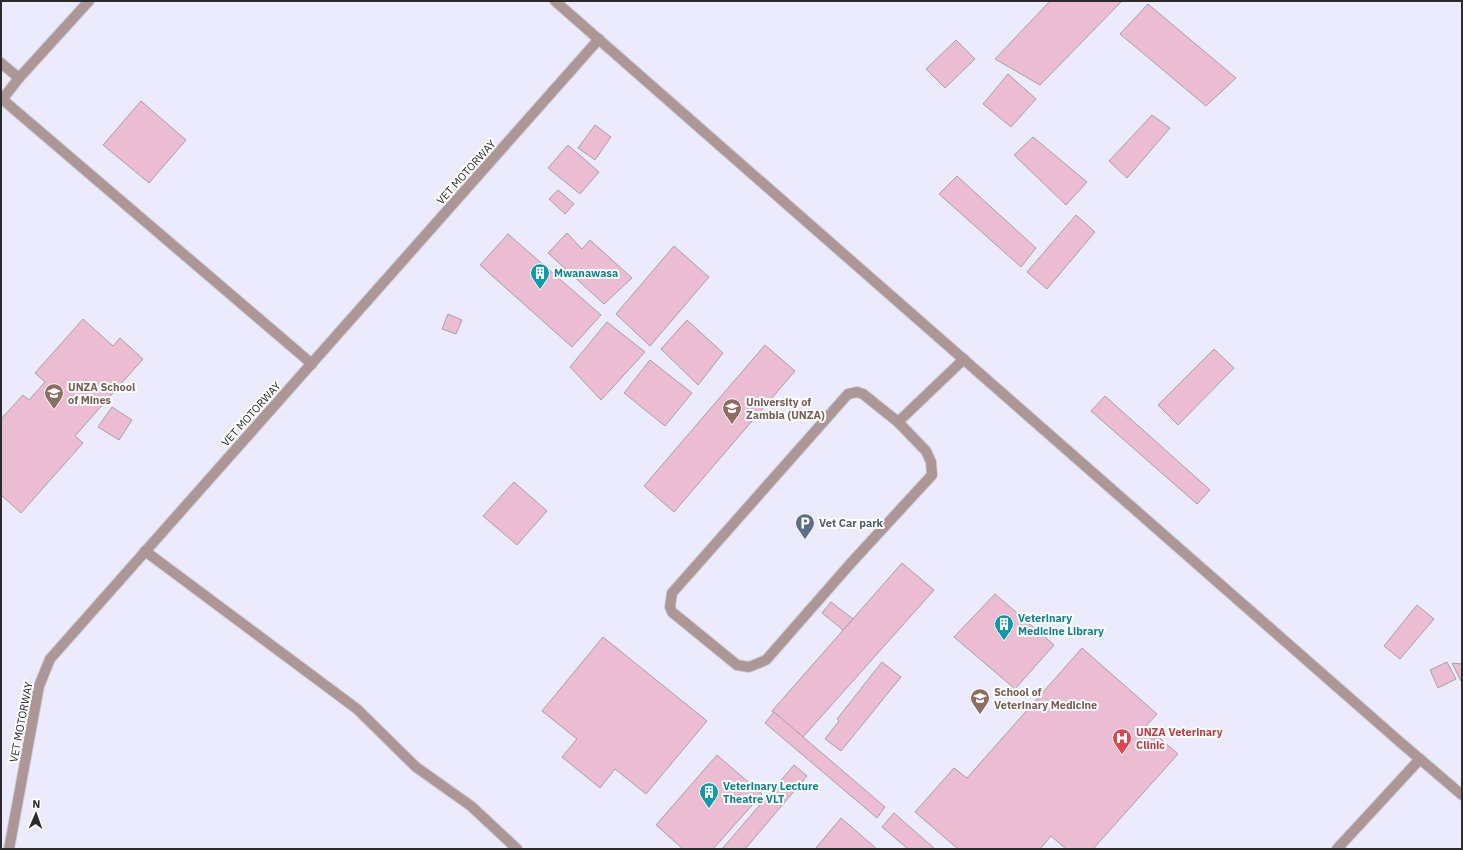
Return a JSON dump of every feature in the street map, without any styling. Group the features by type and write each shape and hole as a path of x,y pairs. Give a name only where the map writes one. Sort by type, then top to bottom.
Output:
{"lane":[{"path":"89,1 19,78 2,100 312,364"},
{"path":"555,1 1462,795"},
{"name":"VET MOTORWAY","path":"9,849 39,686 50,659 599,39"},
{"path":"1,63 19,78"},
{"path":"898,422 964,359"},
{"path":"857,392 863,394 898,422 926,451 931,462 932,475 851,563 766,660 749,667 737,665 672,612 670,607 672,593 848,394 857,392"},
{"path":"145,551 357,710 416,767 471,806 517,849"},
{"path":"1337,849 1420,759"}],"shaded area":[{"name":"University of Zambia (UNZA)","path":"1,1 1462,1 1462,849 1,849"}],"building":[{"path":"1050,1 1122,1 1040,85 995,59"},
{"path":"1148,4 1236,78 1206,106 1120,34"},
{"path":"956,40 975,59 945,88 926,69"},
{"path":"1008,74 1036,99 1011,127 983,104"},
{"path":"141,101 186,140 149,183 103,145"},
{"path":"1152,115 1170,128 1127,178 1109,161"},
{"path":"595,125 611,137 595,160 578,148"},
{"path":"1033,137 1087,182 1066,205 1014,155"},
{"path":"568,145 599,172 580,194 548,168"},
{"path":"957,176 1036,248 1021,267 939,194"},
{"path":"558,190 574,204 565,214 549,199"},
{"path":"1076,215 1095,232 1047,289 1027,272"},
{"path":"567,233 582,249 590,240 632,278 604,304 548,253"},
{"name":"Mwanawasa","path":"508,234 601,315 572,347 480,265"},
{"path":"674,246 709,277 650,346 616,314"},
{"path":"448,314 462,320 456,334 442,329"},
{"name":"UNZA School of Mines","path":"83,319 113,346 120,338 143,359 75,436 83,443 21,513 1,495 1,419 23,395 29,400 45,382 35,373"},
{"path":"687,320 723,353 698,385 661,349"},
{"path":"607,322 645,352 601,400 570,367"},
{"path":"765,345 795,371 674,512 644,486"},
{"path":"1214,349 1234,368 1178,425 1158,405"},
{"path":"650,360 692,393 665,426 624,393"},
{"path":"1105,396 1210,490 1197,504 1091,411"},
{"path":"112,407 132,420 119,440 98,427"},
{"path":"514,482 547,511 517,545 483,516"},
{"path":"902,563 934,590 803,737 772,711"},
{"name":"Veterinary Medicine Library","path":"995,594 1054,645 1015,689 954,637"},
{"path":"831,602 853,619 843,630 822,613"},
{"path":"1417,605 1434,619 1400,659 1384,646"},
{"path":"603,637 707,721 646,794 615,769 600,788 562,757 577,739 542,711"},
{"path":"1082,648 1157,714 1146,726 1178,754 1093,849 1066,849 1051,836 1040,849 958,849 915,812 954,768 967,778"},
{"path":"882,662 901,677 841,751 825,739 839,721 837,719"},
{"path":"1447,662 1456,679 1438,688 1430,670"},
{"path":"1452,663 1462,664 1461,681"},
{"path":"774,712 885,807 877,818 765,723"},
{"name":"Veterinary Lecture Theatre VLT","path":"717,755 762,794 713,849 683,849 656,825"},
{"path":"794,765 807,776 745,849 722,849"},
{"path":"894,813 935,849 908,849 882,827"},
{"path":"841,818 877,849 815,849"}],"place":[{"name":"Mwanawasa","path":"540,290"},
{"name":"UNZA School of Mines","path":"54,410"},
{"name":"University of Zambia (UNZA)","path":"732,425"},
{"name":"Vet Car park","path":"805,540"},
{"name":"Veterinary Medicine Library","path":"1004,641"},
{"name":"School of Veterinary Medicine","path":"980,715"},
{"name":"UNZA Veterinary Clinic","path":"1122,755"},
{"name":"Veterinary Lecture Theatre VLT","path":"709,809"}]}
